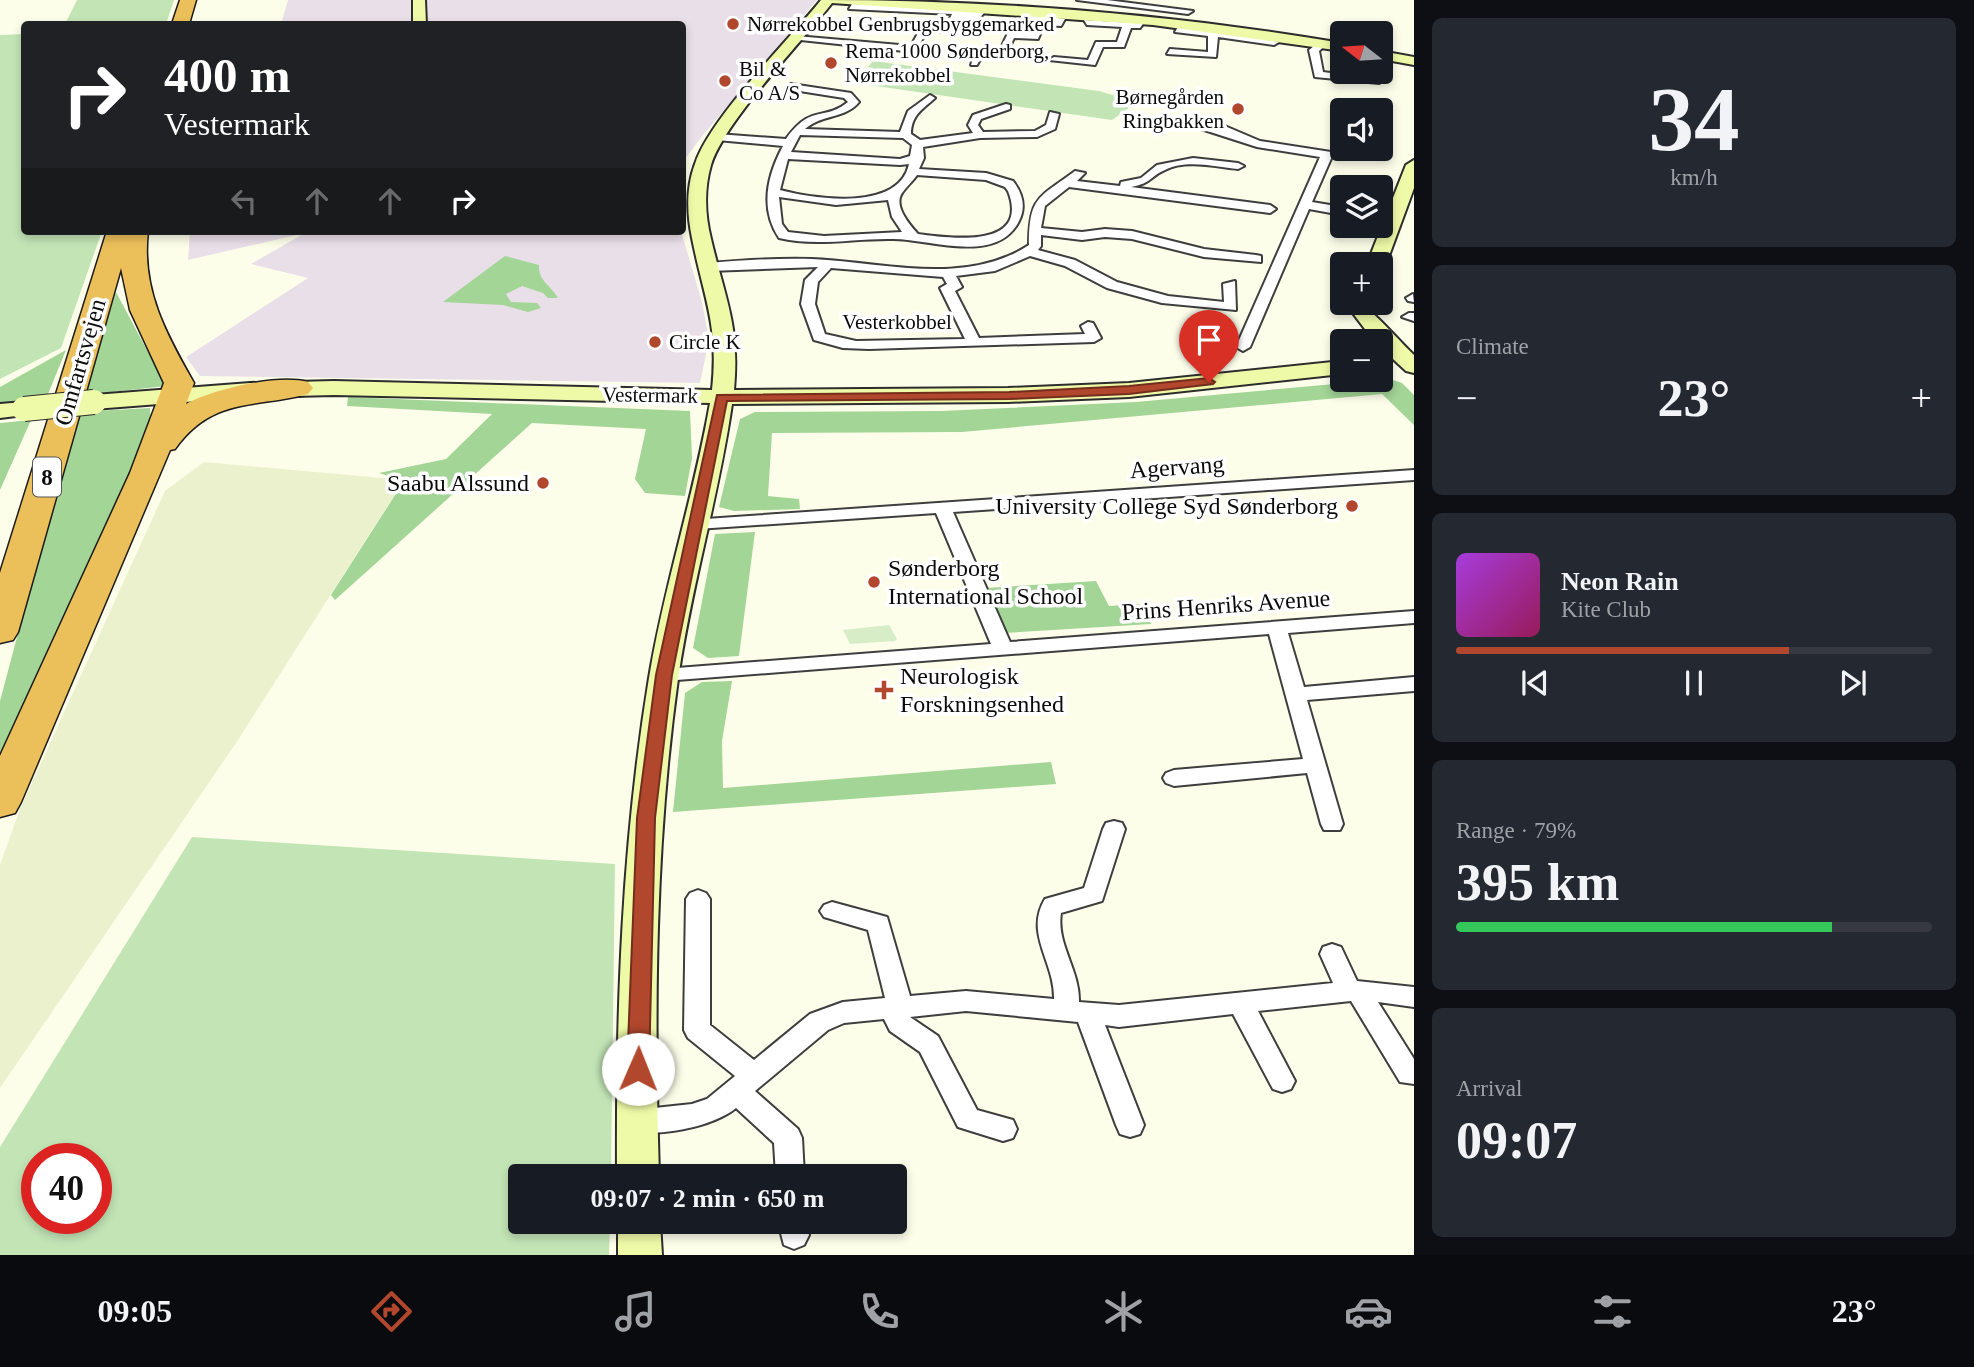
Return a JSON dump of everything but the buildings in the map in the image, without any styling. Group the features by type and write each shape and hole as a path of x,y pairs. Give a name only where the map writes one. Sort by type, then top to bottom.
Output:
{"highway":[{"path":"182,21 188,0"},
{"name":"Omfartsvejen","path":"2,630 118,235"},
{"path":"0,802 146,473 179,383 136,298 132,262 135,235"},
{"path":"0,539 60,391 87,340"},
{"path":"146,473 172,428 198,408 226,398 298,388"}],"street":[{"path":"419,0 420,21"},
{"path":"638,1164 636,1120 646,818 664,675 721,397 726,324 696,219 697,186 702,165 717,137 828,0"},
{"path":"834,0 906,2 963,12"},
{"path":"1081,0 1188,11"},
{"path":"1181,28 1191,0"},
{"path":"852,7 1048,18"},
{"path":"796,39 820,37 914,49 925,28 949,30 963,12"},
{"path":"1005,14 1133,26"},
{"path":"964,50 1003,53 1007,34 1035,37 1048,18"},
{"path":"1087,22 1181,28 1275,42"},
{"path":"1087,43 1121,45 1133,26"},
{"path":"1223,35 1330,45"},
{"path":"1170,52 1213,55 1223,35"},
{"path":"1054,60 1092,63 1099,44"},
{"path":"1322,44 1314,50 1318,75 1330,76"},
{"path":"974,63 979,51"},
{"path":"1393,57 1414,61"},
{"path":"782,156 900,162 929,176 961,174 1002,180 1013,189 1018,203 1017,212 1008,228 979,240 950,244 890,235 830,240 793,238 780,231 774,196 782,156 793,138 811,118 848,109 854,102 853,98 838,93 791,87"},
{"path":"906,135 909,117 930,98"},
{"path":"980,135 973,125 977,117 1006,107"},
{"path":"717,137 906,135 918,144 980,135 1037,134 1051,127 1054,114"},
{"path":"1225,132 1262,144 1327,154 1243,347"},
{"path":"774,196 842,201 890,197 914,169 918,144"},
{"path":"1113,187 1145,181 1161,167 1193,161 1238,166"},
{"path":"686,165 702,165"},
{"path":"1393,211 1409,193 1414,165"},
{"path":"1028,251 1035,246 1035,218 1039,204 1073,178 1113,187 1270,209"},
{"path":"890,197 902,225 914,237"},
{"path":"1305,204 1330,209"},
{"path":"890,235 902,225"},
{"path":"1036,231 1082,236 1105,233 1132,235 1204,253 1256,259"},
{"path":"1028,251 1070,263 1112,285 1167,300 1231,307 1230,284"},
{"name":"Vesterkobbel","path":"709,267 826,264 908,274 948,273 994,265 1028,251"},
{"name":"Vesterkobbel","path":"826,264 823,272 812,280 808,304 819,337 836,345 1094,338 1088,326"},
{"name":"Vesterkobbel","path":"948,273 955,287 947,288 974,342"},
{"path":"1367,315 1401,364"},
{"name":"Vestermark","path":"0,411 298,388 721,397 1075,392 1330,369"},
{"name":"Agervang","path":"697,524 1414,475"},
{"path":"943,508 1003,649"},
{"name":"Prins Henriks Avenue","path":"664,675 1414,617"},
{"path":"1277,628 1332,824"},
{"path":"1296,695 1414,684"},
{"path":"1174,778 1316,765"},
{"path":"1114,829 1094,895 1053,905 1049,909 1048,929 1077,1013 1130,1125"},
{"path":"698,899 697,1030 746,1084 788,1138 789,1164"},
{"path":"832,911 878,924 900,1023 929,1044 968,1119 1003,1129"},
{"path":"1332,954 1409,1074"},
{"path":"636,1120 692,1116 716,1108 819,1021 843,1013 966,1001 1119,1016 1354,991 1414,997"},
{"path":"1240,1003 1282,1081"},
{"path":"639,1234 640,1255"}],"shaded area":[{"path":"288,0 817,0 686,158 686,21 282,21"},
{"path":"190,235 296,235 188,260"},
{"path":"302,235 682,235 702,302 709,340 700,383 200,376 186,357 308,278 251,264"}],"green space":[{"path":"77,0 174,0 167,21 66,21"},
{"path":"21,34 21,235 101,235 61,348 0,379 0,35"},
{"path":"873,61 1099,91 1137,102 1112,120 855,83"},
{"path":"505,256 539,265 543,279 558,298 548,298 543,293 522,286 506,294 511,302 537,303 541,308 528,312 503,305 443,302"},
{"path":"116,292 166,386 84,395"},
{"path":"66,350 46,399 0,403 0,387"},
{"path":"1393,380 1402,383 1414,395 1414,425 1382,394 962,432 772,433 768,496 799,499 800,509 734,511 719,507 740,419 755,412 941,411 1136,402 1330,384 1330,392 1393,392"},
{"path":"348,397 690,411 692,458 685,496 645,493 635,479 646,429 532,423 335,600 331,595 404,481 379,473 446,459 492,414 347,406"},
{"path":"150,408 151,431 0,773 0,701 77,412"},
{"path":"31,420 0,490 0,423"},
{"path":"204,462 404,480 236,743 0,1088 0,865 20,809 165,491"},
{"path":"755,532 739,656 708,658 693,648 715,534"},
{"path":"1096,581 1109,606 1140,604 1151,624 1005,633 986,588"},
{"path":"889,625 897,639 895,641 850,644 843,630"},
{"path":"732,681 722,741 723,788 1051,762 1056,784 673,812 685,693 702,682"},
{"path":"192,837 615,864 611,1164 508,1164 508,1234 610,1234 609,1255 0,1255 0,1147"}],"place":[{"name":"Nørrekobbel Genbrugsbyggemarked","path":"733,24"},
{"name":"Rema 1000 Sønderborg, Nørrekobbel","path":"831,63"},
{"name":"Bil & Co A/S","path":"725,81"},
{"name":"Børnegården Ringbakken","path":"1238,109"},
{"name":"Circle K","path":"655,342"},
{"name":"Saabu Alssund","path":"543,483"},
{"name":"University College Syd Sønderborg","path":"1352,506"},
{"name":"Sønderborg International School","path":"874,582"},
{"name":"Neurologisk Forskningsenhed","path":"884,690"}],"route":[{"path":"638,1069 639,966 646,818 664,675 721,397 1009,395 1129,390 1209,382"}]}
